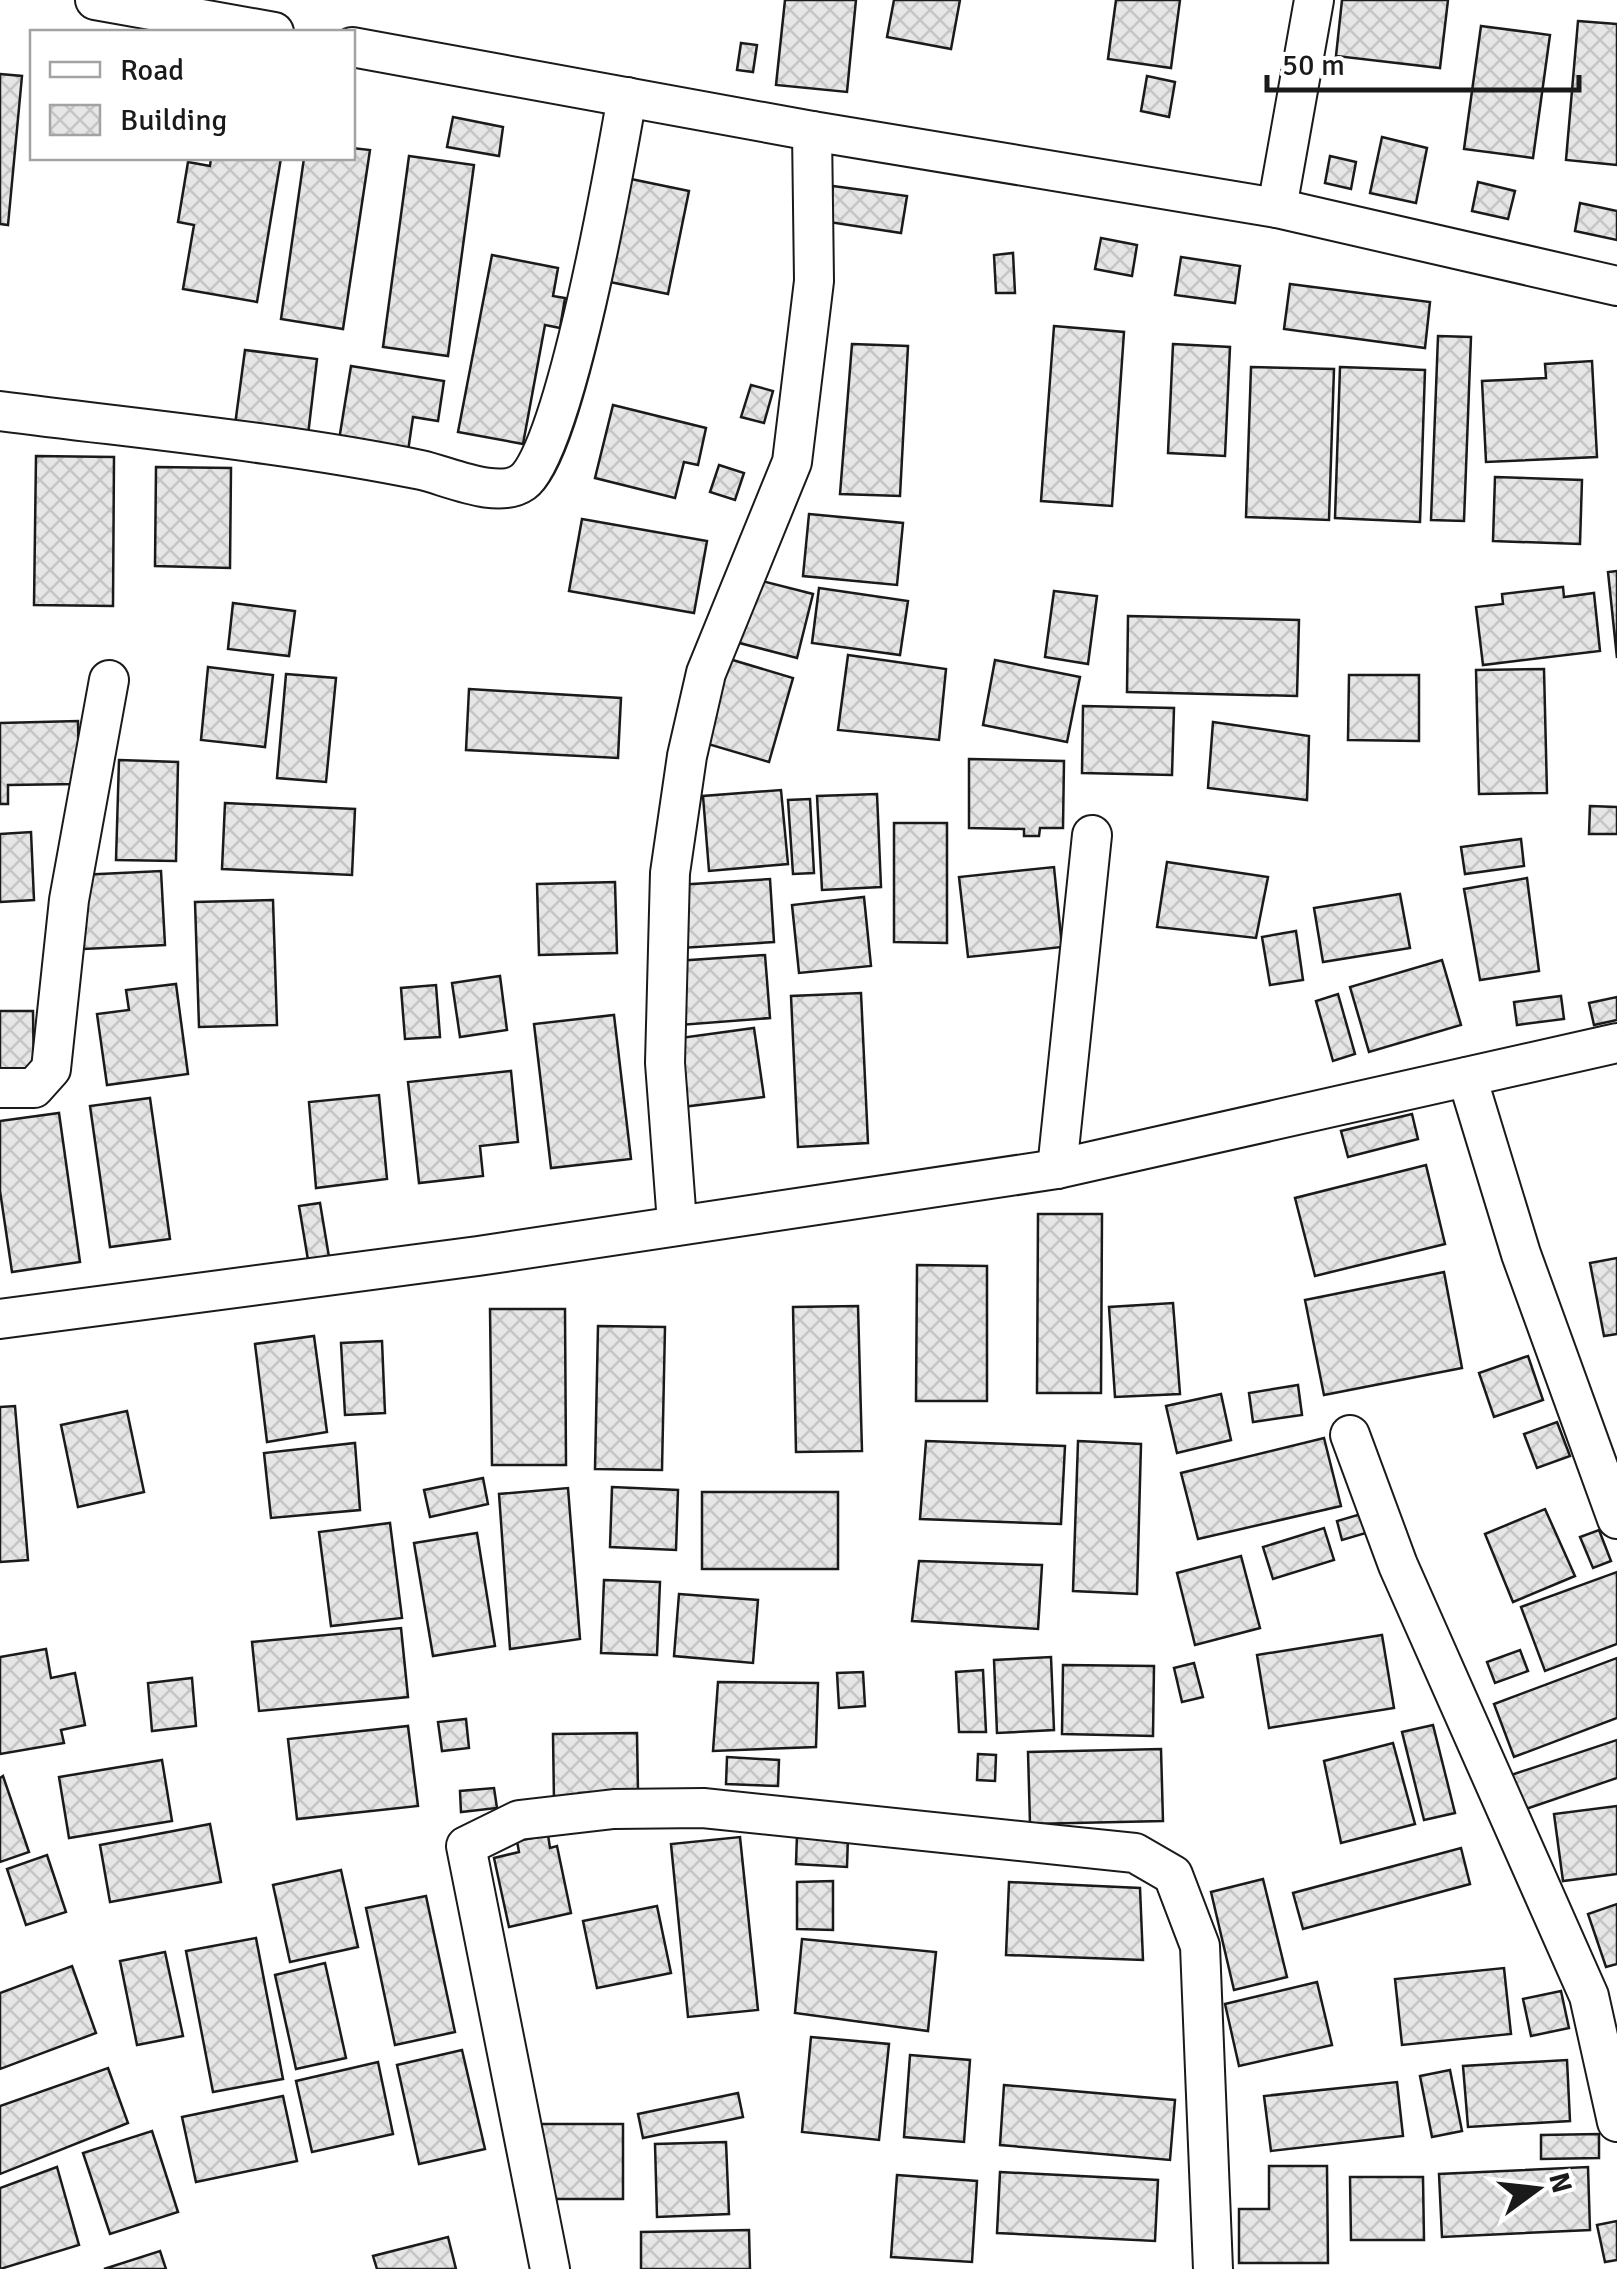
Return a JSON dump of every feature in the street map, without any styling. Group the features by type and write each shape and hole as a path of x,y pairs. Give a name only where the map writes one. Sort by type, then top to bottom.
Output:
{"street":[{"path":"95,0 263,30"},
{"path":"1277,208 1314,0"},
{"path":"355,48 812,131 1277,208 1617,286"},
{"path":"0,411 418,470 504,489 520,485 538,461 569,372 627,97"},
{"path":"677,1223 665,1063 670,873 686,756 706,672 792,462 814,281 812,131"},
{"path":"0,1088 34,1088 51,1069 69,900 110,680"},
{"path":"1056,1169 1092,836"},
{"path":"0,1319 478,1256 677,1223 1056,1169 1617,1043"},
{"path":"1467,1077 1521,1254 1617,1519"},
{"path":"1350,1435 1398,1565 1589,1996 1617,2122"},
{"path":"550,2269 466,1846 520,1820 614,1809 703,1808 1136,1853 1174,1875 1200,1946 1213,2269"}],"building":[{"path":"785,0 856,0 847,92 776,85"},
{"path":"894,0 960,0 951,49 887,37"},
{"path":"1116,0 1180,0 1171,68 1108,59"},
{"path":"1342,0 1448,0 1440,68 1336,56"},
{"path":"1578,21 1617,24 1617,165 1566,160"},
{"path":"1481,26 1550,35 1533,158 1464,149"},
{"path":"741,43 757,45 753,72 737,70"},
{"path":"0,74 22,76 8,225 0,224"},
{"path":"1147,76 1175,82 1169,117 1141,111"},
{"path":"453,117 503,127 499,156 447,147"},
{"path":"1382,137 1427,148 1416,203 1370,193"},
{"path":"355,148 370,150 343,329 281,319 304,160 355,160"},
{"path":"409,156 474,165 448,356 383,347"},
{"path":"1330,156 1356,162 1351,189 1325,183"},
{"path":"211,160 281,160 257,302 183,289 194,225 178,222 188,162 210,166"},
{"path":"631,179 689,191 668,294 610,282"},
{"path":"1478,182 1515,191 1508,219 1472,211"},
{"path":"833,186 907,196 901,233 829,222"},
{"path":"1580,203 1617,211 1617,240 1575,231"},
{"path":"1101,238 1137,245 1132,276 1095,269"},
{"path":"1013,253 1015,293 996,293 994,255"},
{"path":"492,255 558,268 553,296 565,298 560,328 545,325 523,444 458,432"},
{"path":"1181,257 1240,266 1235,303 1175,295"},
{"path":"1290,284 1430,302 1425,348 1284,329"},
{"path":"1054,326 1124,332 1112,506 1041,501"},
{"path":"1438,336 1471,337 1464,521 1431,520"},
{"path":"852,344 908,346 900,496 840,494"},
{"path":"1173,344 1230,347 1225,456 1168,453"},
{"path":"245,350 317,359 308,435 235,425"},
{"path":"1592,361 1597,457 1486,462 1482,381 1546,378 1545,364"},
{"path":"351,366 444,381 438,421 413,417 408,451 339,440"},
{"path":"1251,367 1334,369 1329,520 1246,517"},
{"path":"1340,367 1425,370 1420,522 1335,518"},
{"path":"751,385 773,391 764,423 741,417"},
{"path":"613,405 706,428 698,465 684,462 675,498 595,478"},
{"path":"36,456 114,457 113,606 34,605"},
{"path":"719,465 744,473 735,500 710,492"},
{"path":"156,467 231,468 230,568 155,566"},
{"path":"1495,477 1582,480 1580,544 1493,541"},
{"path":"809,514 903,523 897,585 803,576"},
{"path":"582,519 707,541 694,613 569,591"},
{"path":"1617,571 1617,658 1608,572"},
{"path":"758,580 813,594 797,658 728,640 734,619 747,622"},
{"path":"1563,587 1564,597 1594,593 1600,651 1483,665 1476,607 1503,604 1502,594"},
{"path":"819,588 908,601 900,655 812,643"},
{"path":"1054,591 1097,596 1088,664 1045,657"},
{"path":"233,603 295,611 289,656 228,649"},
{"path":"1128,616 1299,620 1297,696 1127,692"},
{"path":"848,655 946,669 939,740 838,730"},
{"path":"726,658 793,678 769,762 701,742"},
{"path":"995,660 1080,677 1067,742 983,725"},
{"path":"208,667 273,675 265,747 201,740"},
{"path":"1544,669 1547,793 1479,794 1476,670"},
{"path":"286,674 336,678 326,782 277,778"},
{"path":"1349,675 1419,675 1419,741 1348,740"},
{"path":"469,689 621,698 618,758 466,750"},
{"path":"1083,706 1174,708 1172,775 1082,773"},
{"path":"78,721 79,784 8,785 8,804 0,804 0,723"},
{"path":"1213,722 1309,736 1307,800 1208,788"},
{"path":"969,759 1064,761 1063,828 1040,828 1039,836 1024,836 1024,829 969,828"},
{"path":"119,760 178,762 176,861 116,860"},
{"path":"781,790 788,864 709,871 703,796"},
{"path":"877,794 881,887 822,890 817,796"},
{"path":"810,799 814,873 793,874 788,800"},
{"path":"225,803 355,809 352,875 222,869"},
{"path":"1590,806 1617,807 1617,834 1589,834"},
{"path":"894,823 947,823 947,943 894,942"},
{"path":"31,832 34,900 0,902 0,834"},
{"path":"1521,839 1524,866 1465,874 1461,847"},
{"path":"1167,862 1268,877 1256,938 1157,927"},
{"path":"1054,867 1062,947 968,957 959,877"},
{"path":"161,871 165,945 84,949 80,875"},
{"path":"1527,878 1539,971 1480,980 1464,889"},
{"path":"770,879 774,942 681,948 677,885"},
{"path":"615,882 617,953 539,955 537,884"},
{"path":"1400,894 1410,948 1323,962 1314,908"},
{"path":"864,897 871,966 799,973 792,905"},
{"path":"273,900 277,1025 199,1027 195,902"},
{"path":"1296,931 1303,980 1270,985 1262,937"},
{"path":"765,955 770,1018 680,1025 676,961"},
{"path":"1442,960 1461,1025 1369,1052 1350,987"},
{"path":"500,976 507,1030 460,1037 452,983"},
{"path":"176,984 188,1074 107,1085 97,1014 129,1010 126,990"},
{"path":"436,985 440,1037 405,1039 401,988"},
{"path":"861,993 868,1143 798,1147 791,996"},
{"path":"1338,994 1355,1054 1333,1061 1316,1001"},
{"path":"1561,996 1564,1019 1517,1025 1514,1002"},
{"path":"1617,997 1617,1020 1594,1025 1589,1003"},
{"path":"0,1011 33,1011 34,1079 0,1079"},
{"path":"614,1015 631,1159 551,1168 534,1024"},
{"path":"754,1028 764,1097 682,1107 673,1039"},
{"path":"511,1071 518,1142 480,1146 483,1176 419,1183 408,1082"},
{"path":"379,1095 387,1179 316,1188 309,1102"},
{"path":"150,1098 170,1239 110,1247 90,1106"},
{"path":"59,1113 80,1262 12,1272 0,1191 0,1121"},
{"path":"1412,1114 1418,1139 1348,1157 1341,1131"},
{"path":"1426,1165 1445,1244 1315,1276 1295,1198"},
{"path":"320,1203 331,1269 310,1272 299,1206"},
{"path":"1038,1214 1102,1214 1101,1393 1037,1393"},
{"path":"1617,1258 1617,1334 1604,1336 1590,1263"},
{"path":"917,1265 987,1266 987,1401 916,1401"},
{"path":"1444,1272 1462,1368 1324,1395 1305,1300"},
{"path":"1173,1303 1180,1394 1115,1397 1109,1307"},
{"path":"858,1306 862,1451 796,1452 793,1307"},
{"path":"490,1309 565,1309 566,1465 492,1465"},
{"path":"598,1326 665,1327 662,1470 595,1469"},
{"path":"314,1336 327,1432 267,1442 255,1344"},
{"path":"382,1341 385,1413 345,1415 341,1343"},
{"path":"1528,1356 1543,1400 1494,1417 1479,1373"},
{"path":"1298,1385 1302,1415 1253,1422 1249,1393"},
{"path":"1221,1394 1231,1440 1177,1453 1166,1406"},
{"path":"15,1406 28,1560 0,1562 0,1407"},
{"path":"127,1411 144,1492 78,1507 61,1425"},
{"path":"1557,1422 1570,1456 1537,1468 1524,1434"},
{"path":"1324,1438 1341,1506 1198,1539 1181,1473"},
{"path":"926,1441 1065,1446 1061,1524 920,1519"},
{"path":"1078,1441 1141,1444 1137,1594 1073,1591"},
{"path":"355,1443 360,1510 271,1518 264,1453"},
{"path":"483,1478 488,1504 430,1517 424,1490"},
{"path":"612,1487 678,1490 676,1550 610,1547"},
{"path":"568,1488 580,1639 510,1649 499,1494"},
{"path":"702,1492 838,1492 838,1569 702,1569"},
{"path":"1545,1509 1575,1576 1513,1602 1485,1534"},
{"path":"1361,1514 1366,1533 1342,1540 1337,1521"},
{"path":"390,1523 402,1618 331,1626 319,1532"},
{"path":"1324,1528 1334,1560 1273,1579 1263,1547"},
{"path":"1599,1530 1611,1561 1593,1568 1580,1537"},
{"path":"477,1533 495,1646 433,1656 414,1543"},
{"path":"1241,1556 1260,1628 1195,1645 1177,1573"},
{"path":"919,1561 1042,1565 1038,1629 912,1621"},
{"path":"1617,1572 1617,1644 1545,1671 1521,1607"},
{"path":"604,1580 660,1582 657,1655 601,1653"},
{"path":"679,1594 758,1600 753,1663 674,1656"},
{"path":"401,1628 408,1697 259,1711 252,1642"},
{"path":"1382,1635 1394,1708 1269,1728 1257,1655"},
{"path":"46,1649 51,1678 75,1673 85,1725 61,1730 64,1743 0,1754 0,1657"},
{"path":"1520,1650 1528,1671 1495,1683 1487,1662"},
{"path":"1051,1657 1054,1730 997,1733 994,1660"},
{"path":"1617,1658 1617,1718 1514,1757 1494,1704"},
{"path":"1194,1663 1203,1697 1182,1702 1174,1668"},
{"path":"1063,1665 1154,1666 1153,1736 1062,1734"},
{"path":"983,1670 986,1732 959,1732 956,1672"},
{"path":"863,1672 865,1706 839,1708 837,1673"},
{"path":"192,1678 196,1726 152,1731 148,1683"},
{"path":"718,1682 818,1683 816,1747 713,1751"},
{"path":"466,1719 469,1748 442,1751 438,1722"},
{"path":"1433,1725 1455,1813 1424,1820 1402,1732"},
{"path":"408,1726 418,1806 297,1819 288,1739"},
{"path":"637,1733 638,1792 579,1793 579,1803 554,1804 553,1734"},
{"path":"1617,1740 1617,1778 1523,1810 1511,1775"},
{"path":"1393,1743 1415,1824 1341,1843 1324,1761"},
{"path":"1161,1749 1163,1821 1030,1824 1028,1752"},
{"path":"978,1754 996,1755 995,1781 977,1780"},
{"path":"727,1757 779,1760 778,1786 726,1784"},
{"path":"162,1760 172,1821 69,1838 59,1777"},
{"path":"3,1776 29,1852 0,1862 0,1778"},
{"path":"494,1788 497,1808 461,1812 460,1791"},
{"path":"1617,1806 1617,1874 1563,1881 1554,1814"},
{"path":"210,1824 221,1882 110,1902 100,1845"},
{"path":"797,1834 848,1837 847,1867 796,1864"},
{"path":"548,1835 550,1848 557,1846 571,1913 509,1927 494,1858 519,1852 517,1841"},
{"path":"740,1837 758,2010 688,2017 671,1844"},
{"path":"1461,1848 1470,1884 1303,1929 1293,1893"},
{"path":"47,1855 66,1912 26,1925 7,1869"},
{"path":"341,1870 358,1947 290,1962 273,1885"},
{"path":"1263,1879 1287,1977 1234,1990 1211,1892"},
{"path":"833,1881 833,1930 797,1929 797,1882"},
{"path":"1009,1882 1140,1888 1143,1960 1006,1955"},
{"path":"426,1896 455,2032 395,2045 366,1908"},
{"path":"1617,1904 1617,1964 1606,1967 1588,1914"},
{"path":"657,1906 671,1973 597,1988 583,1921"},
{"path":"256,1938 283,2079 213,2092 186,1951"},
{"path":"802,1939 936,1952 928,2031 795,2013"},
{"path":"165,1952 183,2036 137,2045 120,1961"},
{"path":"325,1963 346,2058 296,2069 275,1975"},
{"path":"72,1966 96,2033 0,2069 0,1993"},
{"path":"1504,1968 1511,2034 1402,2045 1395,1979"},
{"path":"1317,1982 1332,2045 1239,2066 1225,2004"},
{"path":"1561,1991 1569,2028 1531,2036 1523,1999"},
{"path":"811,2037 889,2044 879,2140 802,2132"},
{"path":"462,2050 485,2149 419,2164 397,2065"},
{"path":"910,2055 970,2060 964,2142 904,2137"},
{"path":"1567,2060 1570,2121 1468,2127 1463,2066"},
{"path":"378,2062 393,2134 312,2152 296,2081"},
{"path":"108,2068 128,2123 0,2174 0,2106"},
{"path":"1450,2070 1462,2131 1432,2137 1420,2076"},
{"path":"1397,2082 1403,2136 1271,2151 1264,2096"},
{"path":"1004,2085 1175,2100 1170,2160 1000,2145"},
{"path":"738,2093 743,2117 643,2138 638,2114"},
{"path":"283,2096 297,2161 196,2182 182,2117"},
{"path":"540,2124 623,2124 623,2199 540,2199"},
{"path":"152,2131 178,2212 110,2234 83,2153"},
{"path":"1599,2134 1599,2158 1541,2159 1541,2135"},
{"path":"726,2142 729,2214 657,2217 655,2144"},
{"path":"1269,2166 1327,2166 1328,2263 1239,2263 1239,2209 1269,2209"},
{"path":"57,2167 79,2245 0,2269 0,2188"},
{"path":"1588,2167 1590,2230 1442,2237 1439,2174"},
{"path":"1000,2172 1158,2180 1155,2241 997,2233"},
{"path":"897,2175 977,2181 972,2262 891,2257"},
{"path":"1350,2177 1423,2177 1424,2240 1351,2240"},
{"path":"1617,2221 1617,2260 1605,2262 1597,2225"},
{"path":"749,2230 750,2269 641,2269 641,2232"},
{"path":"448,2237 456,2269 377,2269 373,2256"},
{"path":"160,2251 166,2269 104,2269"}]}
